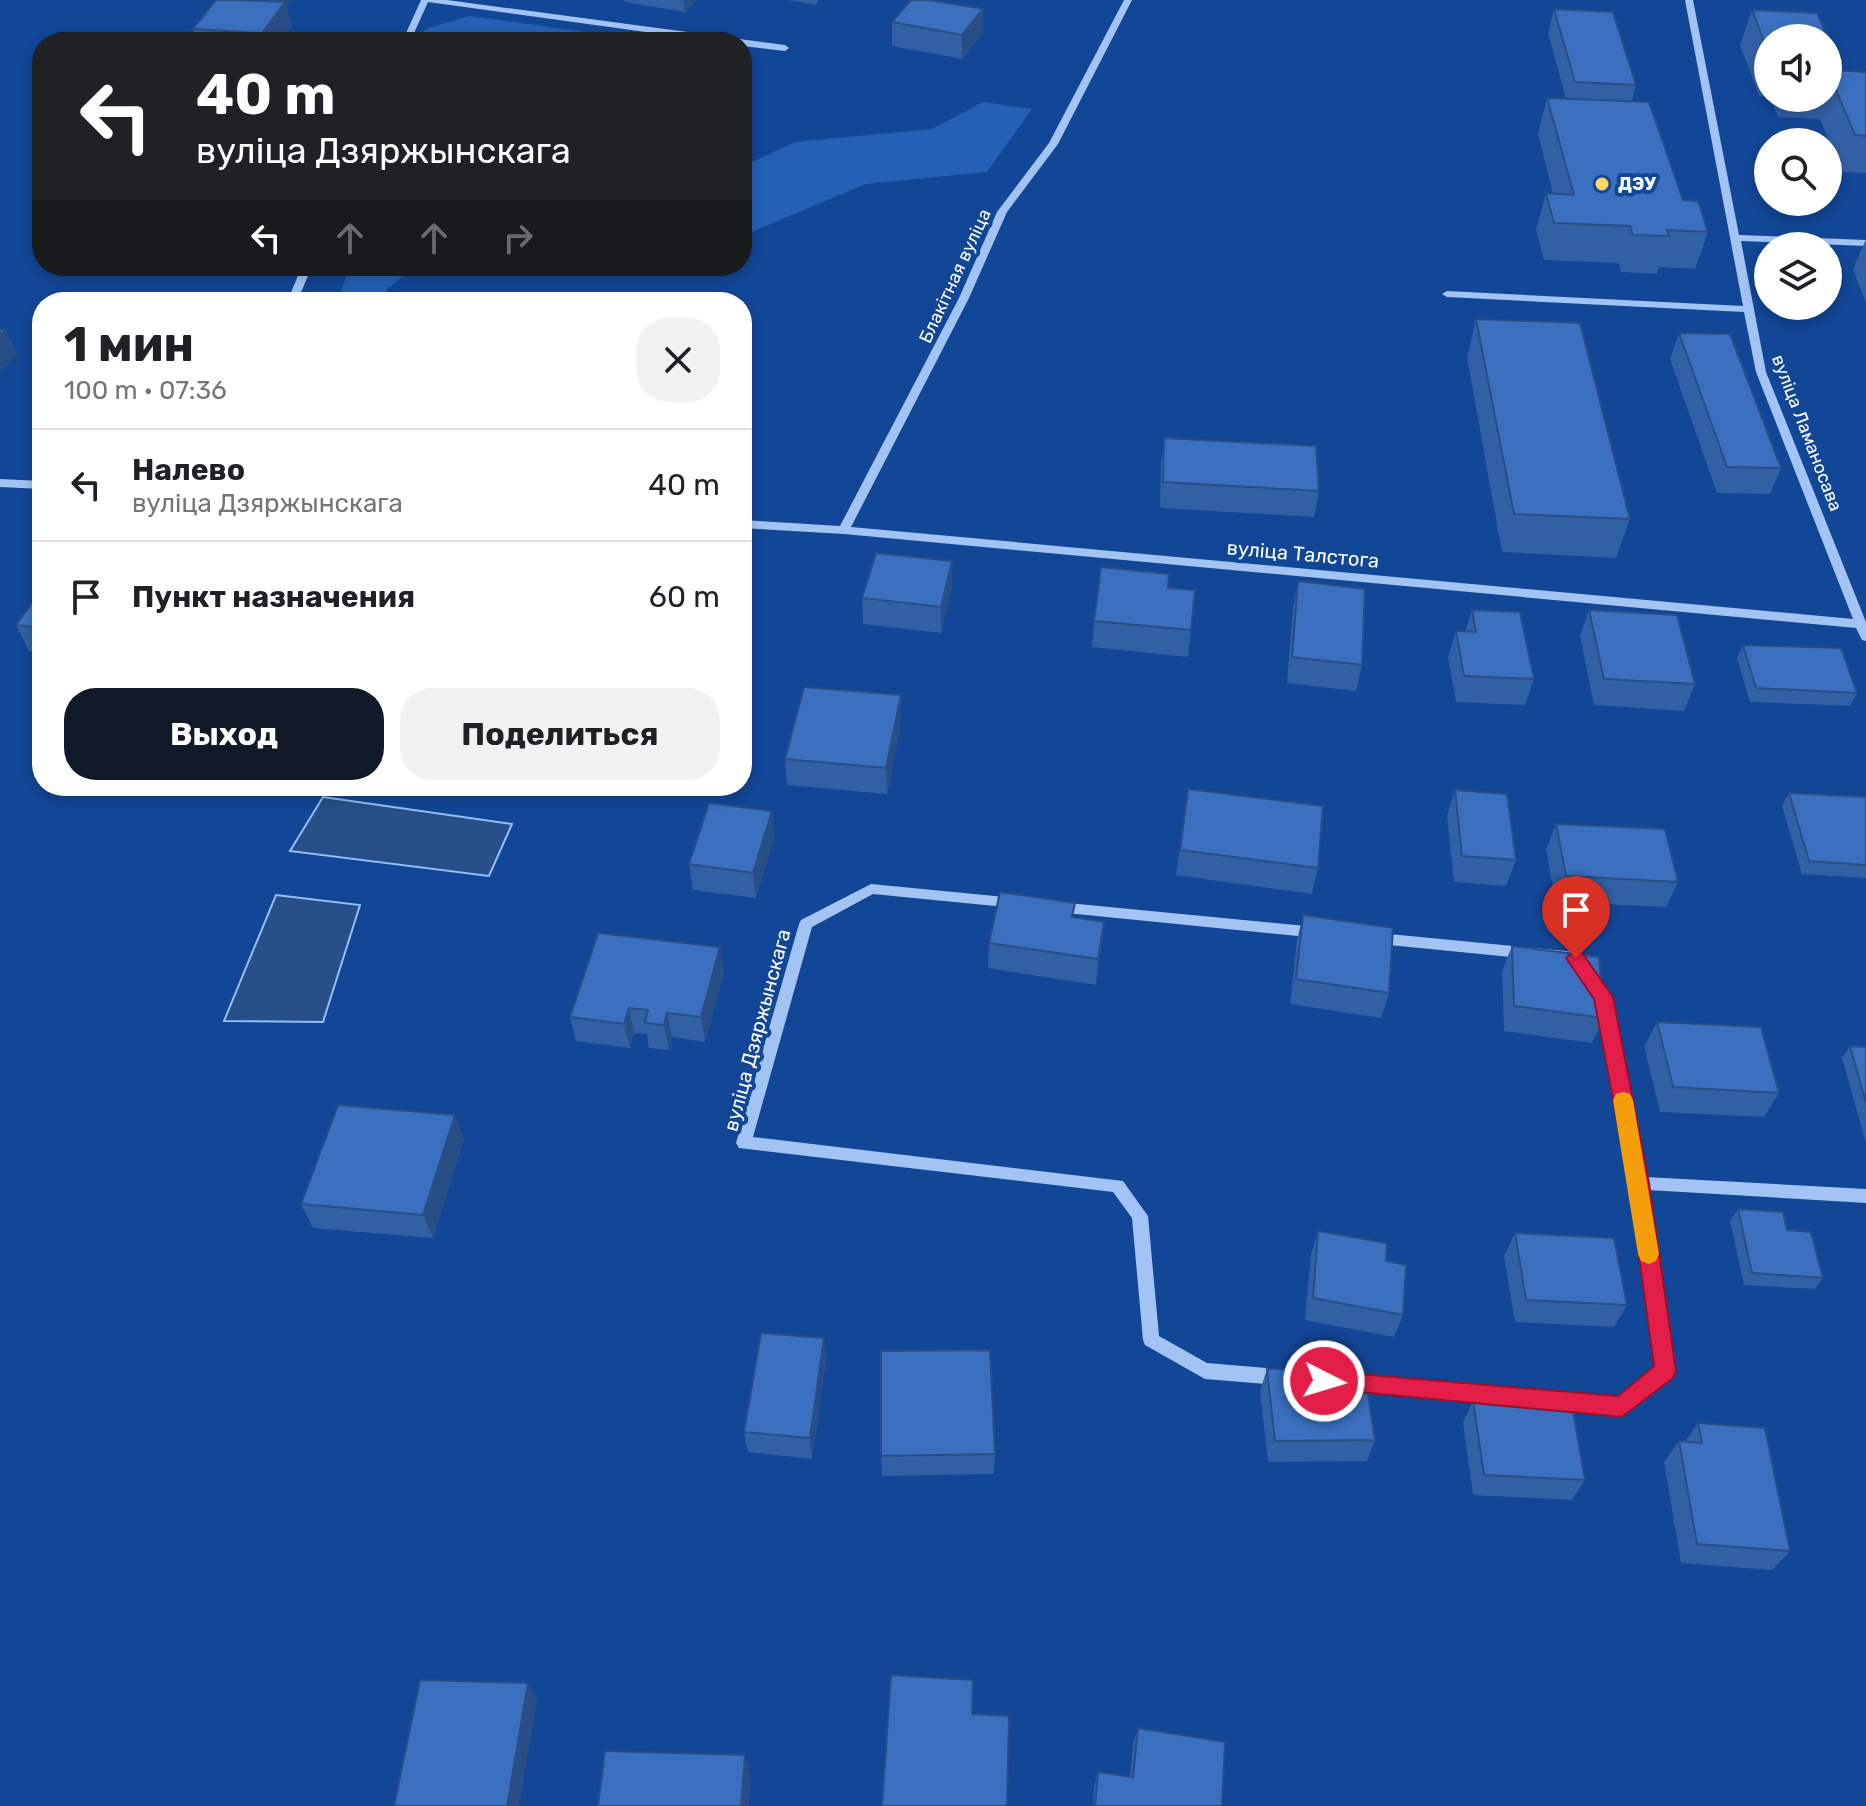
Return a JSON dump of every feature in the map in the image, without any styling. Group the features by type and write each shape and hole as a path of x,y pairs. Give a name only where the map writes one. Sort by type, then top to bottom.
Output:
{"street":[{"path":"411,32 427,0 665,32"},
{"name":"Блакітная вуліца","path":"844,530 964,298 1002,212 1053,144 1128,0"},
{"name":"вуліца Ламаносава","path":"1689,0 1761,372 1861,610 1864,630"},
{"path":"752,44 785,48"},
{"path":"1735,238 1866,243"},
{"path":"1447,294 1749,309"},
{"path":"0,483 32,485"},
{"name":"вуліца Талстога","path":"752,525 844,530 1864,630"},
{"name":"вуліца Дзяржынскага","path":"871,889 1576,958 1604,997 1639,1183 1665,1371 1622,1406 1205,1371 1151,1340 1140,1216 1117,1186 744,1143 806,924 871,889"},
{"path":"1639,1183 1866,1196"}],"shaded area":[{"path":"469,16 586,32 422,32"},
{"path":"983,102 1032,109 987,172 866,184 752,232 752,162 795,142 932,129"},
{"path":"346,276 404,276 386,290 388,292 341,292"},
{"path":"323,797 512,824 489,876 290,851"},
{"path":"276,895 360,905 323,1022 224,1021"}],"building":[{"path":"216,0 285,2 263,32 193,29"},
{"path":"911,0 983,9 962,35 892,22"},
{"path":"1554,9 1613,12 1636,85 1575,82"},
{"path":"1752,10 1817,13 1822,24 1757,24"},
{"path":"1842,71 1866,72 1866,136 1855,135 1842,104"},
{"path":"1547,98 1649,102 1683,200 1698,201 1708,232 1667,230 1669,236 1633,235 1630,226 1554,223 1546,193 1574,195"},
{"path":"1476,319 1580,323 1630,519 1514,514"},
{"path":"1679,333 1730,334 1781,468 1727,467"},
{"path":"1164,438 1316,446 1319,491 1163,482"},
{"path":"876,553 952,561 941,607 862,598"},
{"path":"1101,567 1169,574 1168,588 1195,590 1191,630 1094,621"},
{"path":"1298,581 1365,589 1362,665 1292,657"},
{"path":"32,603 32,627 16,625"},
{"path":"1472,610 1520,612 1534,679 1464,676 1456,631 1476,632"},
{"path":"1589,610 1677,615 1695,684 1604,679"},
{"path":"1743,645 1841,648 1857,693 1756,688"},
{"path":"804,687 901,695 886,768 785,759"},
{"path":"1188,789 1323,806 1318,868 1180,850"},
{"path":"1455,790 1507,794 1516,860 1462,856"},
{"path":"1789,793 1866,797 1866,865 1809,861"},
{"path":"709,803 772,811 753,873 689,864"},
{"path":"1556,824 1665,829 1678,882 1566,876"},
{"path":"1000,892 1075,903 1072,917 1104,922 1098,959 989,943"},
{"path":"1303,915 1393,928 1389,993 1296,979"},
{"path":"598,933 720,947 701,1017 667,1013 664,1025 645,1023 648,1010 629,1008 624,1024 570,1017"},
{"path":"1512,946 1599,957 1604,1018 1514,1006"},
{"path":"1657,1022 1761,1027 1779,1093 1673,1087"},
{"path":"1850,1046 1866,1047 1866,1103"},
{"path":"338,1105 455,1115 423,1215 301,1204"},
{"path":"1738,1209 1783,1212 1787,1230 1811,1232 1823,1278 1752,1273"},
{"path":"1318,1231 1387,1243 1386,1261 1406,1265 1403,1315 1313,1298"},
{"path":"1515,1233 1614,1238 1627,1305 1526,1300"},
{"path":"761,1333 824,1338 810,1438 744,1432"},
{"path":"990,1350 995,1454 881,1456 881,1351"},
{"path":"1267,1369 1364,1369 1375,1440 1275,1441"},
{"path":"1473,1401 1572,1405 1585,1480 1484,1475"},
{"path":"1698,1423 1765,1428 1790,1551 1697,1544 1679,1441 1702,1443"},
{"path":"891,1675 973,1680 972,1714 1009,1716 1007,1806 882,1806"},
{"path":"420,1680 528,1683 507,1806 394,1806"},
{"path":"1138,1728 1225,1742 1222,1806 1095,1806 1098,1772 1133,1777"},
{"path":"605,1751 745,1755 741,1806 598,1806"}],"slow traffic":[{"path":"1623,1100 1649,1254"}],"place":[{"name":"ДЭУ","path":"1602,184"}],"route":[{"path":"1324,1381 1622,1406 1665,1371 1639,1183 1604,997 1576,958"}]}
